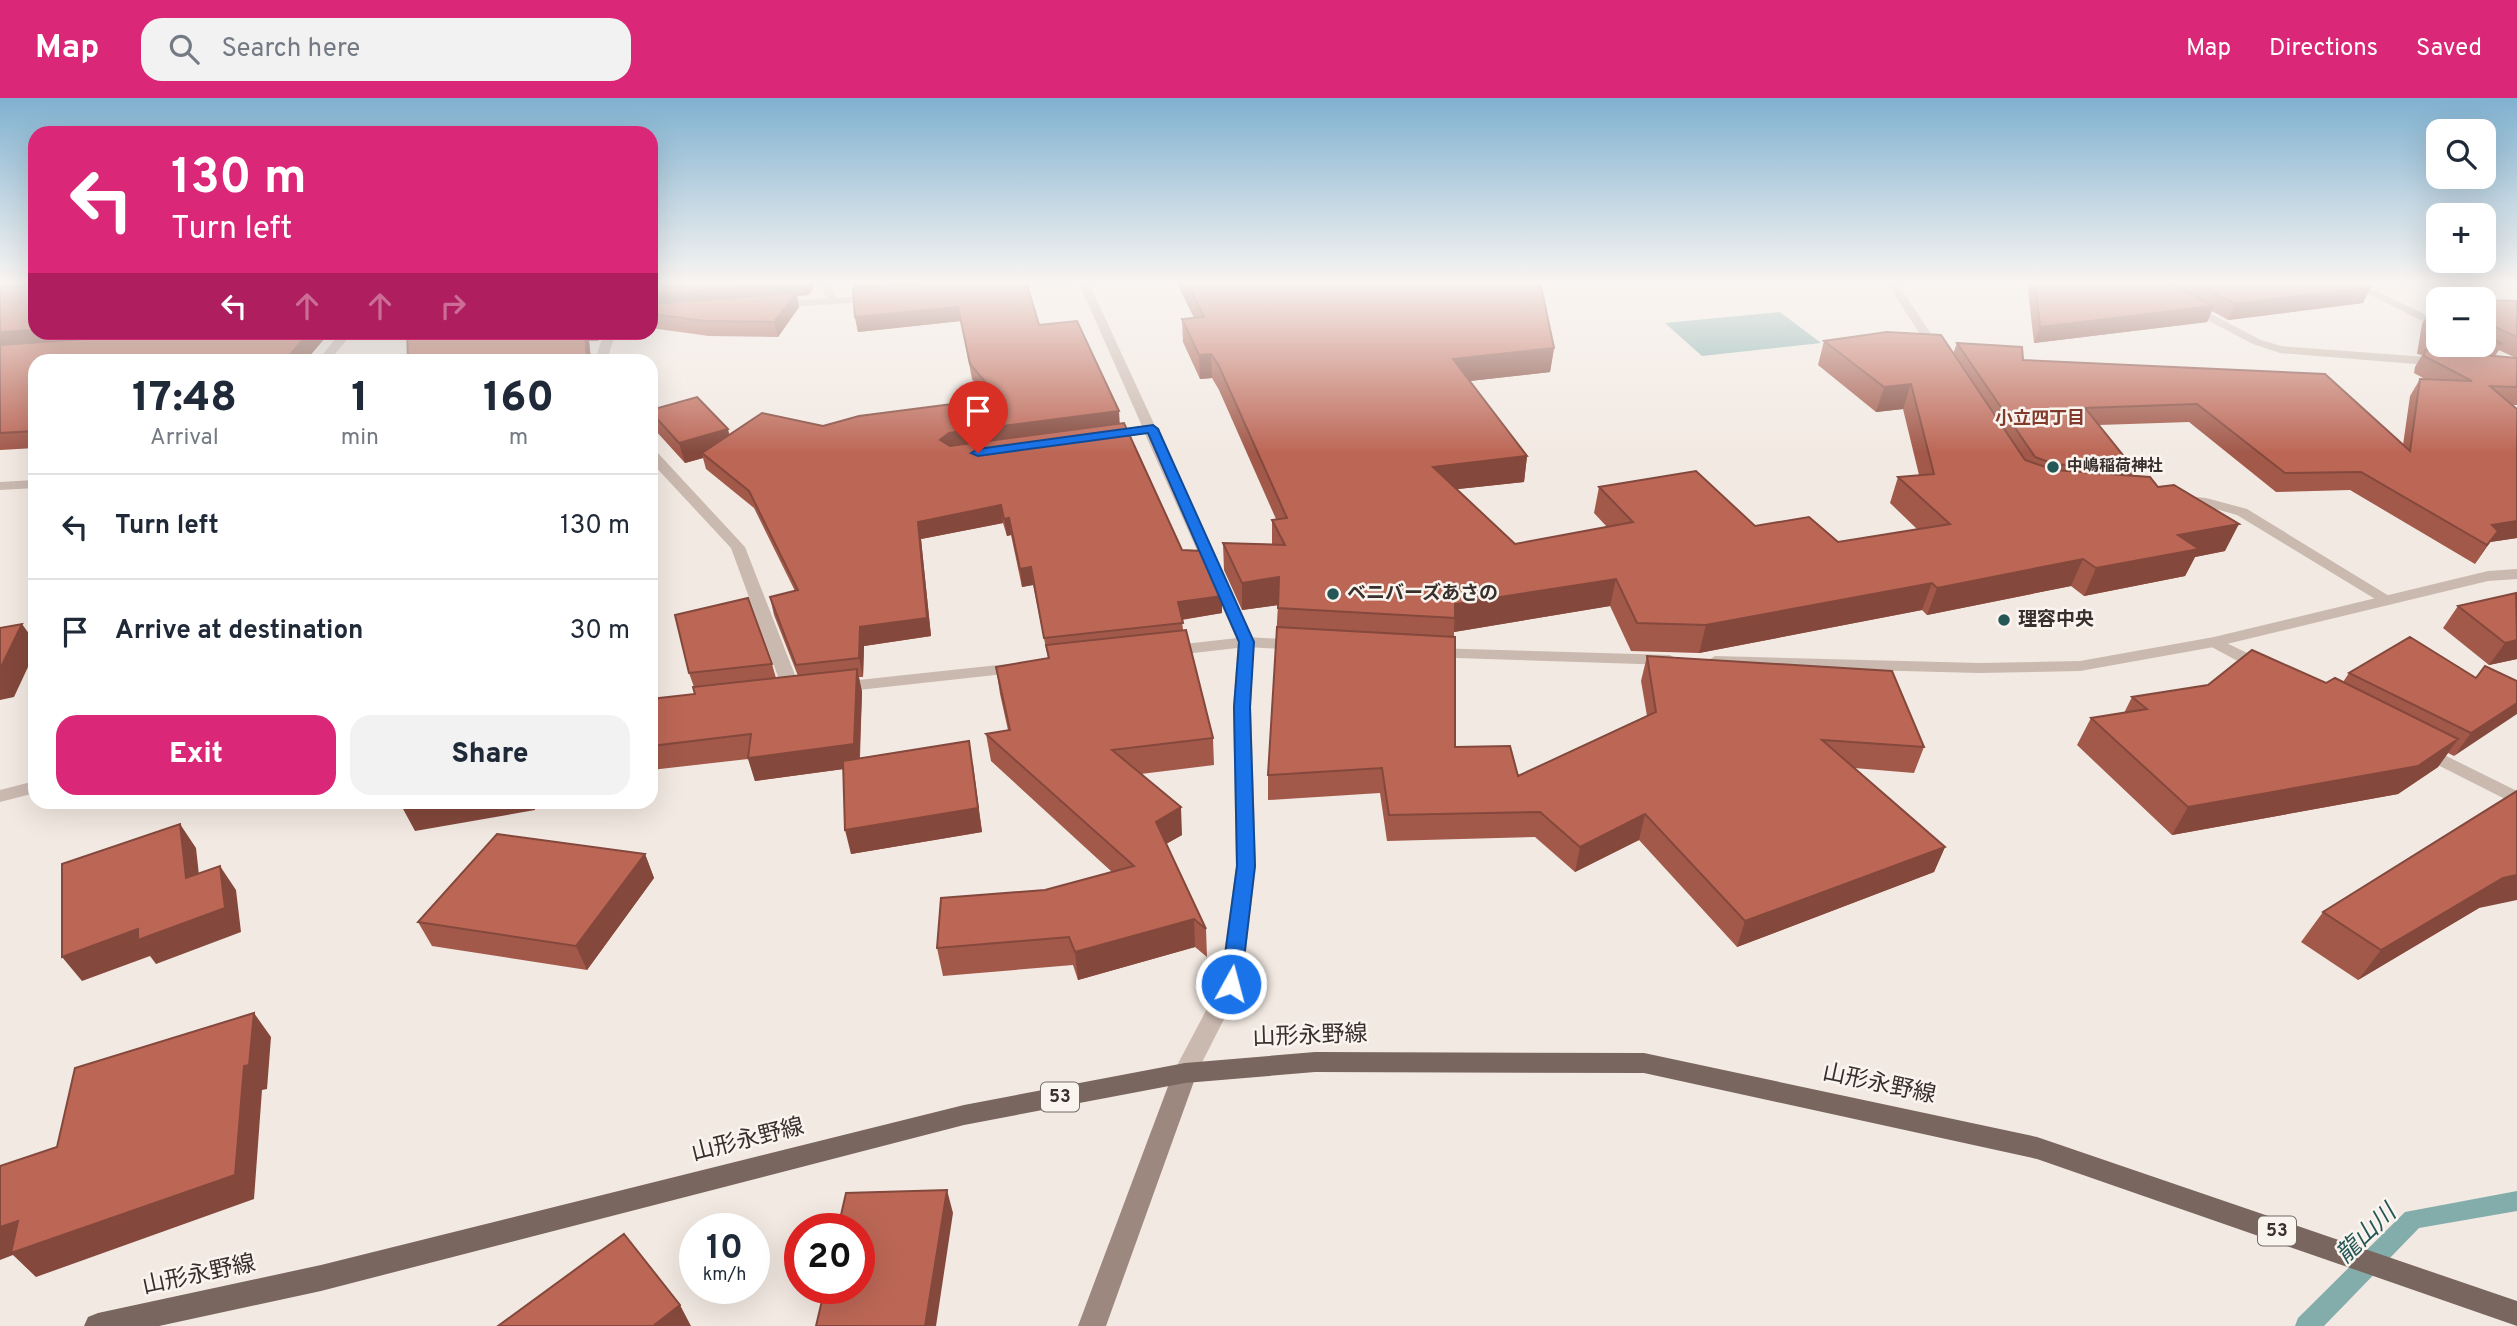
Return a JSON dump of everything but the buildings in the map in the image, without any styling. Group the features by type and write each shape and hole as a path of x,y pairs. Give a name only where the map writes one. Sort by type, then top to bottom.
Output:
{"main road":[{"name":"山形永野線","path":"98,1326 321,1278 964,1115 1185,1073 1315,1062 1644,1063 2037,1148 2517,1314"}],"street":[{"path":"1092,1326 1185,1073 1231,984 1246,866 1242,707 1246,642 1153,429 1110,338"},
{"path":"1929,338 1945,363"},
{"path":"2250,338 2280,349 2447,363"},
{"path":"329,354 341,340"},
{"path":"1086,438 1153,429"},
{"path":"658,461 738,547 800,692 1040,665"},
{"path":"0,486 28,484"},
{"path":"2166,499 2206,502 2242,512 2385,599"},
{"path":"1420,652 1979,668 2080,666 2214,642 2385,599 2488,576 2517,574"},
{"path":"1150,653 1246,642 1313,646"},
{"path":"2214,642 2274,674"},
{"path":"2407,742 2517,799"},
{"path":"0,796 28,789"}],"water":[{"path":"1682,338 1815,338 1821,343 1702,356"}],"waterway":[{"name":"龍山川","path":"2307,1326 2413,1219 2517,1201"}],"place":[{"name":"中嶋稲荷神社","path":"2053,467"},
{"name":"ベニバーズあさの","path":"1333,594"},
{"name":"理容中央","path":"2004,620"}],"district":[{"name":"小立四丁目","path":"2040,419"}],"route":[{"path":"978,453 1153,429 1246,642 1242,707 1246,866 1231,984"}]}
